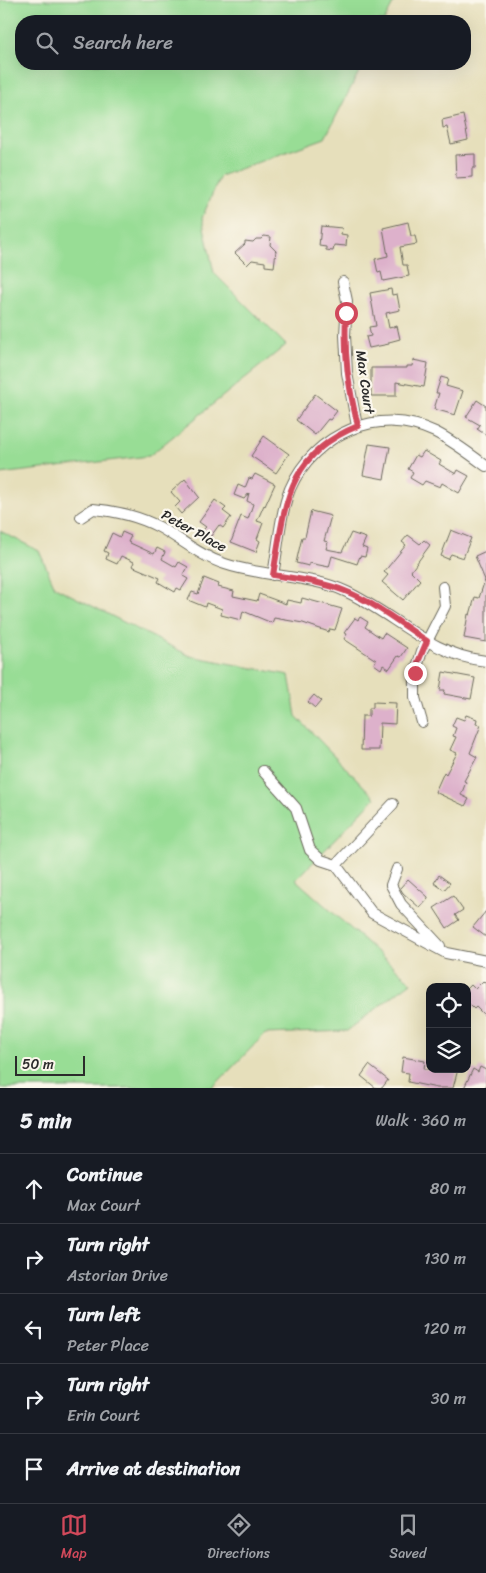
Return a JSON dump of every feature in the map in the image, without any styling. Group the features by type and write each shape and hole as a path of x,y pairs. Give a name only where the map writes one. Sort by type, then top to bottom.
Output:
{"street":[{"name":"Max Court","path":"343,282 347,301 345,335 347,373 358,426"},
{"path":"273,575 286,504 296,478 304,465 321,446 336,436 358,426 382,422 417,425 446,438 486,466"},
{"name":"Peter Place","path":"81,517 93,509 126,514 160,527 189,547 224,564 325,584 345,591 363,600 427,641 460,656 486,661"},
{"path":"422,722 416,704 414,686 418,662 445,606 443,587"},
{"path":"263,771 296,808 310,850 322,860 336,865 372,913 446,953 486,962"},
{"path":"336,865 393,804"},
{"path":"397,869 391,885 401,904 446,953"}],"green space":[{"path":"0,0 395,0 387,15 15,15 15,70 360,70 325,138 220,176 202,218 214,273 286,345 149,456 0,474"},
{"path":"0,531 39,551 55,587 190,656 289,675 296,716 375,798 296,880 411,982 347,1031 265,1034 212,1088 0,1088"}],"building":[{"path":"463,115 468,140 451,144 447,127 443,128 442,120"},
{"path":"475,154 475,168 472,168 472,177 456,178 455,155"},
{"path":"408,222 411,236 415,236 417,244 400,247 403,265 407,265 409,276 383,281 381,272 378,273 375,259 388,256 383,228"},
{"path":"321,226 342,228 341,234 347,235 346,246 334,245 333,251 319,246"},
{"path":"264,236 271,237 270,245 276,251 274,267 265,266 265,262 252,260 247,265 235,253 245,244 245,241 253,242"},
{"path":"391,289 392,295 397,294 400,310 386,313 389,328 397,326 400,339 389,342 389,344 369,348 366,337 371,336 369,327 376,326 370,293"},
{"path":"413,360 428,363 424,387 396,382 396,396 371,396 371,368 407,368 407,366 412,366"},
{"path":"441,377 448,379 446,386 463,391 455,415 434,409"},
{"path":"315,394 337,411 315,435 296,420"},
{"path":"477,400 486,406 486,435 477,429 480,425 466,417"},
{"path":"264,436 289,454 276,473 251,456"},
{"path":"369,444 390,447 384,479 363,475"},
{"path":"424,451 441,461 439,464 456,474 458,470 469,476 459,493 442,483 440,487 425,481 422,485 410,478 413,472 408,469 416,455 420,457"},
{"path":"255,474 275,484 257,521 263,523 257,539 260,541 256,552 231,542 241,516 248,519 253,504 247,501 249,493 244,499 234,495 238,485 245,488 249,478 252,479"},
{"path":"185,479 199,497 181,514 175,507 180,502 171,492"},
{"path":"215,500 226,508 223,511 231,517 223,528 219,525 211,536 203,530 206,527 199,522"},
{"path":"311,511 331,516 324,541 328,542 326,549 342,552 351,533 366,538 362,547 367,549 365,557 360,556 357,564 332,556 329,567 309,563 309,566 296,563"},
{"path":"451,530 471,538 463,558 451,554 448,559 441,556"},
{"path":"122,532 131,536 128,542 154,554 157,548 165,552 162,559 176,567 179,562 188,567 183,576 188,579 181,590 177,588 175,592 158,582 160,578 132,566 134,562 121,556 117,564 106,559 108,553 104,551 112,533 120,537"},
{"path":"408,535 420,544 424,540 430,545 411,571 420,580 403,600 382,582 388,575 384,572 406,545 402,542"},
{"path":"486,551 486,642 464,638 468,614 470,615 475,597 479,598 485,580 475,556"},
{"path":"204,578 219,584 218,587 234,591 233,596 257,601 259,594 286,604 287,600 301,603 302,598 342,609 335,630 330,629 329,632 303,623 274,618 272,623 243,611 241,620 221,615 222,609 206,603 205,607 188,600 192,592 198,594"},
{"path":"360,617 368,622 365,627 381,638 384,633 407,648 401,657 398,656 389,669 383,665 381,669 374,664 376,660 344,639 347,634 344,633 355,618 358,620"},
{"path":"443,672 475,678 471,699 444,694 445,690 440,690"},
{"path":"314,695 321,701 315,708 308,702"},
{"path":"373,702 396,703 395,724 380,723 379,750 361,750 362,716 369,716 369,708 373,708"},
{"path":"466,715 477,719 476,724 481,725 470,753 477,757 464,781 466,782 461,795 469,799 465,806 435,792 444,772 446,774 457,753 450,750 456,737 453,736 456,728 452,726 456,717 464,720"},
{"path":"439,875 450,883 444,890 434,883"},
{"path":"408,879 428,897 420,908 400,888"},
{"path":"453,896 463,910 455,915 459,920 447,928 434,908"},
{"path":"486,911 486,937 473,927"},
{"path":"483,981 486,984 486,1017 476,1007 474,1009 471,1006 471,985 475,989"},
{"path":"403,1057 425,1061 424,1069 426,1069 426,1073 457,1073 453,1088 437,1088 408,1082 409,1073 401,1072"},
{"path":"369,1065 388,1080 382,1088 376,1088 361,1076"},
{"path":"480,1067 486,1070 486,1088 464,1088 473,1069 478,1072"}],"route":[{"path":"346,313 347,373 358,426 343,432 321,446 304,465 296,478 286,504 273,575 325,584 345,591 363,600 427,641 415,673"}]}
